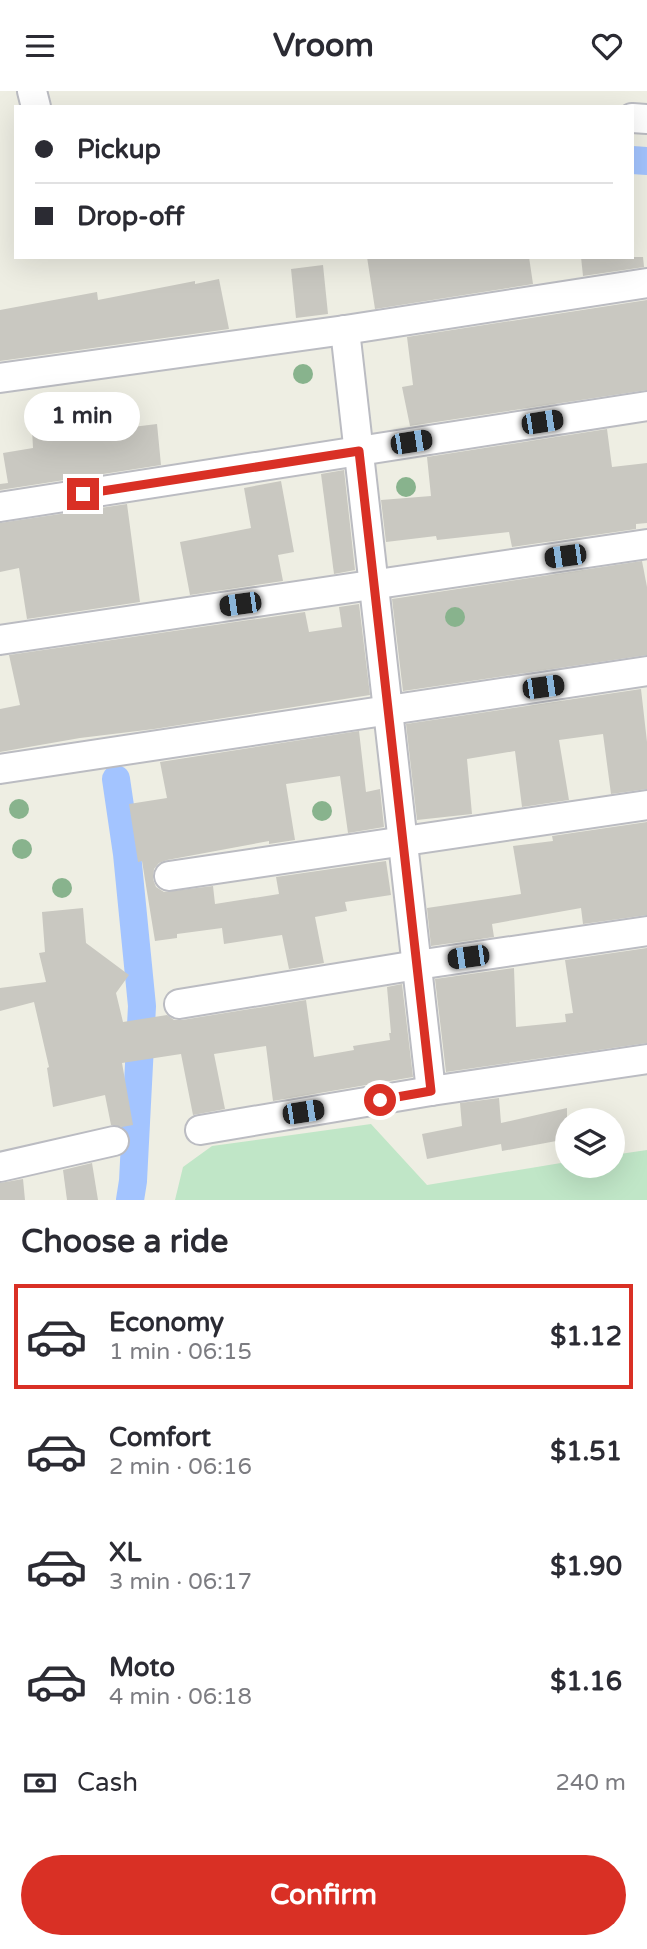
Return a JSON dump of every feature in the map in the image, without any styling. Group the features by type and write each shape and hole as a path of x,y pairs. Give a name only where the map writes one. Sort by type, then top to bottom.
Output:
{"street":[{"path":"0,378 345,330 647,283"},
{"path":"345,330 431,1091"},
{"path":"0,507 647,405"},
{"path":"0,640 647,544"},
{"path":"0,769 647,671"},
{"path":"169,876 647,805"},
{"path":"179,1003 647,931"},
{"path":"200,1130 431,1091 647,1059"},
{"path":"0,1167 114,1141"}],"green space":[{"path":"371,1124 427,1185 555,1164 555,1178 625,1178 625,1153 647,1150 647,1200 175,1200 183,1167 212,1146"}],"building":[{"path":"643,257 644,267 583,276 581,259"},
{"path":"367,259 529,259 533,284 375,309"},
{"path":"323,265 328,314 296,318 291,269"},
{"path":"219,279 229,329 0,361 0,310 97,292 98,300 195,281 195,284"},
{"path":"647,300 647,390 410,426 402,387 413,385 407,337"},
{"path":"65,408 67,435 157,424 161,465 0,490 0,484 8,483 3,453 33,448 31,411"},
{"path":"607,429 612,467 647,463 647,523 636,524 636,529 512,547 509,532 437,540 436,536 386,542 381,500 431,496 427,457"},
{"path":"344,470 355,570 334,574 321,474"},
{"path":"281,481 294,552 278,555 283,581 190,595 180,542 251,528 244,488"},
{"path":"127,504 140,602 27,619 19,568 0,572 0,523"},
{"path":"642,561 647,587 647,655 403,691 392,599"},
{"path":"359,604 370,695 0,752 0,709 20,705 9,655 305,612 309,632 342,627 339,607"},
{"path":"641,689 647,742 647,789 611,794 603,734 559,740 569,800 522,807 515,751 467,759 472,814 417,820 406,724"},
{"path":"359,731 366,792 380,789 384,827 348,833 340,776 286,784 295,840 269,844 269,841 167,860 154,869 153,879 156,887 164,892 213,886 215,904 279,894 276,877 386,861 391,895 345,902 347,911 315,917 324,963 289,969 282,935 224,944 222,928 177,934 177,938 155,941 142,861 138,862 129,804 167,798 160,762"},
{"path":"647,822 647,915 583,924 581,908 492,924 494,937 431,946 427,908 521,894 513,846 553,841 552,836"},
{"path":"83,908 86,943 129,975 116,993 123,1022 167,1015 174,1020 182,1020 306,1000 314,1057 354,1050 353,1046 390,1040 387,987 402,984 413,1077 273,1101 266,1046 214,1054 225,1109 193,1115 181,1054 122,1063 133,1125 111,1125 105,1095 53,1107 49,1067 34,1002 0,1011 0,988 46,982 39,953 45,952 42,912"},
{"path":"647,948 647,1043 446,1072 435,979 514,968 516,1027 566,1022 565,1014 573,1013 565,960"},
{"path":"499,1098 501,1123 555,1111 555,1141 502,1151 501,1144 427,1159 422,1134 462,1126 460,1103"},
{"path":"92,1163 98,1200 67,1200 63,1170"},
{"path":"23,1179 25,1200 0,1200 0,1183"}],"waterway":[{"path":"634,160 647,161"},
{"path":"116,779 127,854 142,1006 130,1200"}],"route":[{"path":"83,494 359,451 431,1091 380,1100"}]}
